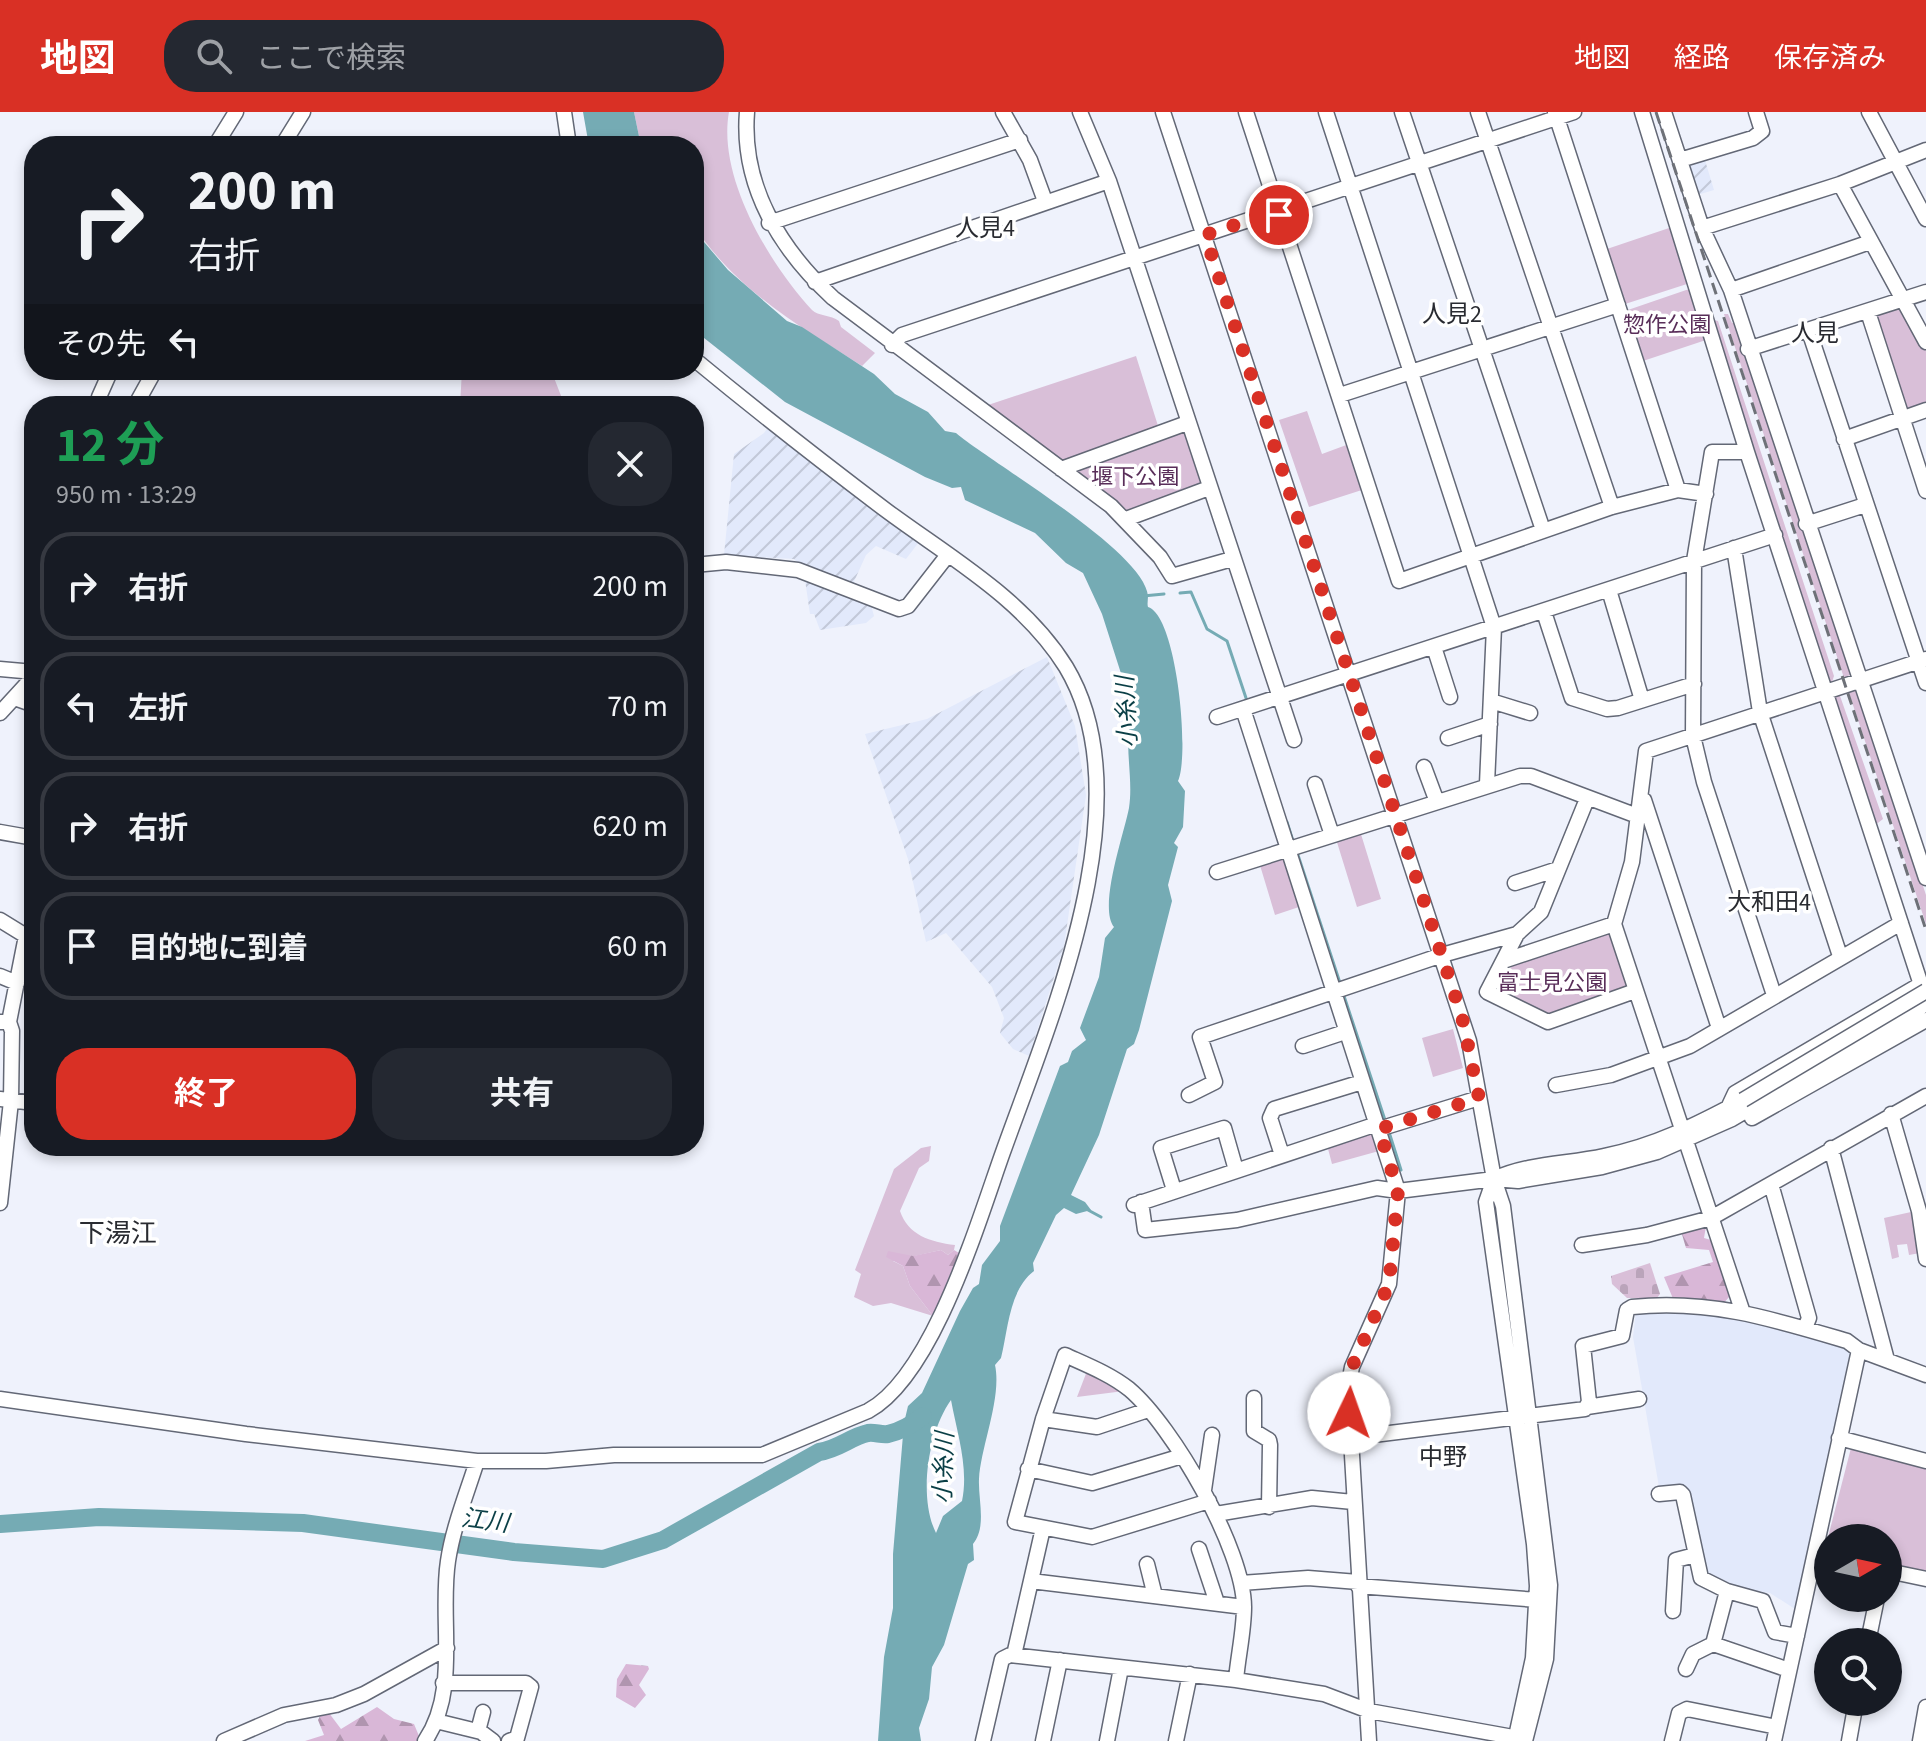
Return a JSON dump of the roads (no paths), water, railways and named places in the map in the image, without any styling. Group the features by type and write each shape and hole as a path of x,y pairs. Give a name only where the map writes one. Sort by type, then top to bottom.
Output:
{"street":[{"path":"221,136 236,112"},
{"path":"288,136 303,112"},
{"path":"564,112 568,136"},
{"path":"747,112 750,158 769,223 815,282 892,345 1126,519 1172,576 1232,559"},
{"path":"1003,112 1020,140 1045,201"},
{"path":"1080,112 1109,181 1294,740"},
{"path":"1163,112 1469,1041 1494,1179 1503,1206 1534,1544 1538,1600 1523,1740"},
{"path":"1246,112 1399,581 1612,507 1678,490 1706,494"},
{"path":"1326,112 1494,627 1487,784"},
{"path":"1402,112 1543,530"},
{"path":"1478,112 1612,507"},
{"path":"892,345 902,335 1487,141 1556,115 1574,112"},
{"path":"1479,1098 1282,1155 1137,1204 1145,1230 1237,1220 1377,1188 1398,1191 1494,1179 1518,1181 1602,1167 1683,1136 1748,1104 1926,1002 1747,452 1642,112"},
{"path":"1664,112 1702,228 1731,290 1806,524 1926,878"},
{"path":"1680,160 1753,138 1762,131 1756,112"},
{"path":"1869,112 1926,219"},
{"path":"1556,115 1678,490"},
{"path":"769,223 1020,140"},
{"path":"1702,228 1840,184 1926,150"},
{"path":"815,282 1109,181"},
{"path":"1840,184 1926,342"},
{"path":"1731,290 1870,242"},
{"path":"1748,349 1926,292"},
{"path":"1340,395 1618,305"},
{"path":"1868,312 1926,491"},
{"path":"1809,331 1865,505 1923,660 1926,683"},
{"path":"0,1399 246,1434 477,1461 546,1461 614,1455 762,1455 780,1451 883,1403 902,1384 916,1362 984,1206 1048,1024 1089,878 1097,794 1087,722 1080,695 1067,669 1040,632 1013,605 704,367"},
{"path":"1844,439 1926,410"},
{"path":"1061,469 1187,423"},
{"path":"1747,452 1712,452 1694,561 1693,736 1704,782 1774,995"},
{"path":"1126,519 1209,488"},
{"path":"1806,524 1865,505"},
{"path":"1217,717 1775,535"},
{"path":"1734,548 1760,712 1840,956"},
{"path":"704,564 726,562 798,570 899,609 908,606 947,556"},
{"path":"1609,590 1642,700"},
{"path":"1544,612 1572,698 1607,709 1694,684"},
{"path":"1434,647 1450,697"},
{"path":"1742,1310 1614,924 1632,862 1643,795 1646,751 1923,660"},
{"path":"0,669 24,673"},
{"path":"0,713 24,689"},
{"path":"17,699 24,701"},
{"path":"1491,701 1530,713"},
{"path":"1243,709 1398,1191 1389,1284 1352,1367 1348,1388 1369,1741"},
{"path":"1448,738 1490,724"},
{"path":"1424,767 1437,802"},
{"path":"1217,872 1487,784 1531,776 1640,817"},
{"path":"1315,784 1332,835"},
{"path":"1643,795 1719,1028"},
{"path":"1587,799 1541,912 1517,934 1487,992 1548,1022 1635,991"},
{"path":"0,832 24,836"},
{"path":"1515,883 1558,869"},
{"path":"0,920 24,935"},
{"path":"1556,1085 1611,1075 1658,1060 1901,923"},
{"path":"1506,960 1614,924"},
{"path":"1189,1095 1215,1082 1200,1037 1442,955 1517,934"},
{"path":"0,1203 6,1100 5,1022 24,965"},
{"path":"0,976 17,983"},
{"path":"1748,1104 1923,987"},
{"path":"1730,1113 1735,1093 1923,987"},
{"path":"1730,1113 1750,1119 1926,1020"},
{"path":"1303,1046 1345,1032"},
{"path":"1282,1155 1270,1118 1274,1109 1362,1082"},
{"path":"1582,1245 1647,1235 1711,1218 1926,1096"},
{"path":"1891,1114 1919,1211 1926,1259"},
{"path":"1174,1190 1161,1148 1224,1128 1236,1170"},
{"path":"1831,1148 1887,1360"},
{"path":"1771,1184 1809,1318 1805,1328"},
{"path":"1587,1407 1583,1346 1622,1336 1629,1308 1666,1303 1742,1310 1847,1341 1859,1350 1926,1375"},
{"path":"1826,1524 1839,1438 1859,1350"},
{"path":"1236,1680 1244,1607 1241,1583 1210,1502 1182,1456 1148,1410 1114,1377 1065,1355 1028,1469 1015,1522 1092,1537 1210,1502 1269,1507 1312,1498 1353,1502"},
{"path":"1254,1398 1254,1431 1269,1440 1270,1445 1269,1507"},
{"path":"1349,1438 1639,1399"},
{"path":"1043,1419 1097,1427 1148,1410"},
{"path":"1521,1416 1546,1543 1550,1605 1546,1659 1523,1740"},
{"path":"1210,1502 1212,1435"},
{"path":"1839,1438 1926,1461"},
{"path":"1028,1469 1092,1483 1182,1456"},
{"path":"425,1741 436,1721 443,1683 450,1551 477,1461"},
{"path":"1659,1494 1682,1493 1701,1578 1727,1591 1763,1601 1775,1632 1797,1636"},
{"path":"1014,1655 1043,1528"},
{"path":"1199,1549 1217,1603"},
{"path":"1673,1611 1676,1560 1695,1555"},
{"path":"1147,1564 1155,1596"},
{"path":"1902,1574 1926,1579"},
{"path":"1241,1583 1308,1578 1538,1600"},
{"path":"1672,1741 1679,1713 1684,1709 1776,1734 1797,1636 1814,1580"},
{"path":"1031,1581 1244,1607"},
{"path":"1713,1644 1727,1591"},
{"path":"1686,1669 1693,1654 1713,1644 1789,1670"},
{"path":"224,1741 284,1715 336,1705 364,1694 447,1648"},
{"path":"983,1741 1002,1659 1014,1655 1190,1674 1324,1694 1444,1734 1523,1740"},
{"path":"1043,1741 1060,1660"},
{"path":"1107,1741 1121,1668"},
{"path":"1176,1741 1190,1674"},
{"path":"443,1683 526,1683 531,1687 517,1738 509,1741"},
{"path":"1920,1741 1926,1707"},
{"path":"478,1731 483,1712"},
{"path":"1849,1741 1853,1716"},
{"path":"436,1721 478,1731 493,1741"}],"water":[{"path":"583,112 634,112 639,136 587,136"},
{"path":"704,242 728,270 787,321 802,327 874,374 895,394 928,412 945,431 956,433 1064,509 1122,556 1140,577 1148,596 1148,607 1158,616 1167,634 1181,717 1178,781 1185,791 1183,827 1174,843 1178,847 1168,885 1172,901 1139,1030 1134,1044 1127,1049 1099,1135 1071,1195 1085,1202 1091,1210 1076,1214 1064,1208 1056,1215 1033,1263 1034,1271 1014,1299 1001,1358 995,1365 996,1392 979,1479 981,1522 973,1544 974,1560 968,1564 944,1645 932,1667 929,1699 919,1728 921,1741 878,1741 884,1657 893,1608 893,1554 904,1423 908,1406 922,1393 960,1311 973,1288 979,1284 982,1265 1000,1241 1000,1226 1060,1066 1068,1062 1072,1051 1086,1040 1080,1028 1099,977 1105,938 1114,927 1110,917 1110,887 1129,808 1128,734 1133,711 1102,614 1083,573 1066,563 1035,533 965,500 961,487 952,488 925,477 785,402 704,338","holes":["951,1400 963,1463 962,1501 943,1516 936,1533 928,1502 928,1465 936,1429"]}],"waterway":[{"path":"1180,593 1191,592 1207,629 1227,641 1247,701"},
{"path":"1143,596 1164,594"},
{"path":"1287,822 1293,841"},
{"path":"1297,852 1340,983"},
{"path":"1344,996 1385,1120"},
{"path":"1389,1132 1401,1170"},
{"path":"1088,1210 1101,1217"},
{"name":"江川","path":"0,1524 99,1517 303,1523 514,1552 603,1559 663,1540 819,1452 868,1433 893,1433 923,1416"}],"railway":[{"path":"1656,112 1926,930"}],"district":[{"name":"人見4","path":"985,228"},
{"name":"人見2","path":"1452,314"},
{"name":"人見","path":"1815,333"},
{"name":"大和田4","path":"1769,902"},
{"name":"下湯江","path":"118,1233"},
{"name":"中野","path":"1443,1457"}],"park label":[{"name":"惣作公園","path":"1667,325"},
{"name":"堰下公園","path":"1135,477"},
{"name":"富士見公園","path":"1552,983"}],"water label":[{"name":"小糸川","path":"1127,712"},
{"name":"小糸川","path":"944,1468"}]}
